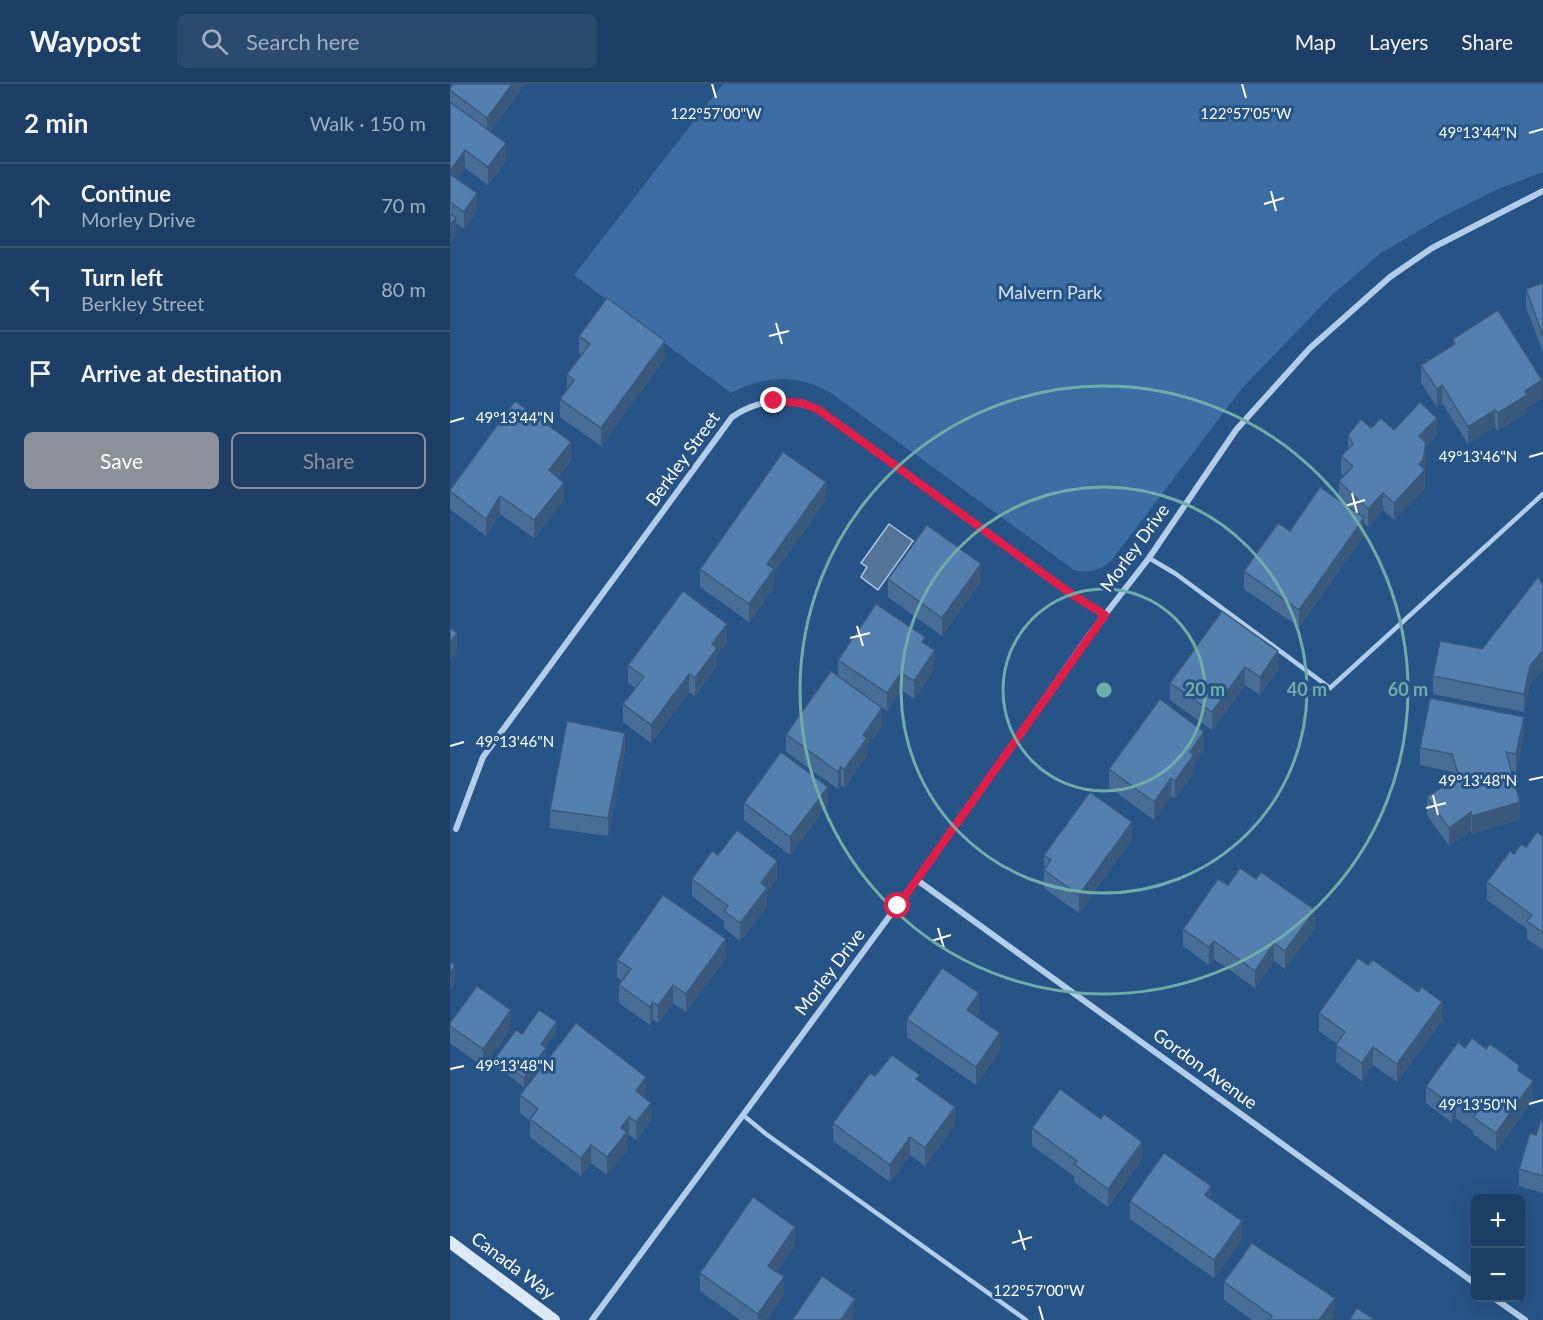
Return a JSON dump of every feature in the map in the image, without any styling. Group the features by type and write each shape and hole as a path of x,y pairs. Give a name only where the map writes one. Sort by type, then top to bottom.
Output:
{"main road":[{"name":"Canada Way","path":"450,1242 554,1320"}],"street":[{"name":"Morley Drive","path":"592,1320 917,880 1105,615 1149,558 1236,430 1310,348 1390,277 1432,248 1543,191"},
{"name":"Berkley Street","path":"456,829 483,757 732,417 757,404 789,400 819,410 1060,586 1105,615"},
{"name":"Gordon Avenue","path":"917,880 1471,1280"},
{"path":"1500,1302 1525,1320"}],"lane":[{"path":"1149,558 1176,574 1330,688 1543,494"},
{"path":"743,1114 766,1134 1026,1320"}],"green space":[{"name":"Malvern Park","path":"723,84 1543,84 1543,172 1498,189 1442,217 1381,253 1331,296 1243,387 1111,561 1103,567 1084,572 1074,570 831,393 806,382 781,379 756,383 731,393 574,275"}],"shaded area":[{"path":"889,524 913,541 878,590 861,577 867,567 861,563"}],"building":[{"path":"453,84 512,84 487,118 450,90"},
{"path":"450,102 506,143 488,167 465,150 450,171"},
{"path":"450,174 477,193 464,212 450,202"},
{"path":"450,214 456,218 450,225"},
{"path":"1543,283 1543,336 1526,289"},
{"path":"607,298 665,341 601,428 560,399 574,380 567,374 590,344 579,336"},
{"path":"1498,310 1542,380 1525,391 1527,395 1498,413 1495,410 1468,427 1442,385 1437,389 1421,365 1455,344 1453,339"},
{"path":"515,401 571,442 549,470 564,483 534,520 500,496 486,519 450,490"},
{"path":"1420,402 1437,418 1419,436 1426,443 1423,460 1419,464 1425,470 1394,503 1383,493 1368,509 1339,481 1353,466 1341,456 1353,444 1348,435 1361,419 1371,428 1381,418 1394,430"},
{"path":"783,452 826,482 767,564 774,569 749,604 700,569"},
{"path":"1320,487 1364,518 1299,610 1244,571 1278,523 1290,531"},
{"path":"927,525 981,564 942,618 888,579"},
{"path":"1538,577 1543,585 1543,650 1530,666 1524,694 1433,676 1440,641 1482,649"},
{"path":"683,591 727,624 712,644 717,648 695,678 689,674 651,725 623,704 644,677 628,665"},
{"path":"876,604 925,637 922,642 935,650 914,681 901,673 887,693 838,660"},
{"path":"1222,611 1278,651 1260,677 1245,667 1212,712 1170,683"},
{"path":"450,628 457,633 450,643"},
{"path":"831,671 882,708 863,735 867,738 844,770 841,767 838,772 786,734"},
{"path":"1430,698 1524,717 1516,754 1506,752 1520,802 1472,816 1471,812 1449,828 1427,797 1459,776 1452,754 1420,748"},
{"path":"1160,699 1204,732 1190,752 1194,755 1175,781 1171,778 1154,802 1109,769"},
{"path":"567,721 625,733 608,818 550,810"},
{"path":"781,752 828,787 790,837 744,803"},
{"path":"1090,792 1132,822 1079,895 1044,870 1051,860 1044,855"},
{"path":"737,830 777,861 761,883 767,888 740,923 724,911 728,906 692,879 712,851 718,855"},
{"path":"1537,832 1543,837 1543,933 1527,921 1532,915 1487,882 1510,851 1514,854 1521,844 1526,847"},
{"path":"1240,868 1256,879 1261,872 1315,910 1285,951 1274,943 1255,971 1214,941 1209,947 1183,929 1218,879 1228,885"},
{"path":"663,895 726,939 686,994 673,985 658,1006 653,1002 650,1007 619,985 631,969 617,960"},
{"path":"1358,958 1368,965 1373,960 1418,992 1422,987 1442,1002 1397,1064 1373,1047 1362,1063 1336,1045 1345,1032 1319,1013"},
{"path":"450,962 455,965 450,974"},
{"path":"942,968 979,993 967,1010 1000,1033 976,1067 907,1019"},
{"path":"477,986 511,1010 483,1049 450,1026"},
{"path":"539,1010 557,1022 541,1044 546,1048 524,1078 496,1057 516,1030 522,1034"},
{"path":"576,1023 646,1077 636,1091 651,1103 636,1122 629,1117 621,1128 627,1132 607,1157 591,1145 581,1158 530,1119 538,1109 520,1095"},
{"path":"1472,1038 1486,1049 1490,1044 1519,1065 1518,1070 1533,1081 1496,1133 1473,1117 1476,1114 1456,1100 1452,1105 1426,1086 1458,1042 1465,1048"},
{"path":"892,1055 920,1075 916,1079 955,1107 925,1148 910,1137 890,1165 833,1123 870,1073 875,1076"},
{"path":"1060,1089 1101,1119 1104,1114 1142,1142 1108,1189 1074,1164 1077,1161 1032,1128"},
{"path":"1541,1120 1543,1120 1543,1176 1519,1169 1530,1133 1536,1135"},
{"path":"1164,1153 1211,1186 1205,1195 1242,1221 1214,1260 1130,1201"},
{"path":"753,1197 795,1227 768,1266 784,1277 758,1314 700,1273"},
{"path":"1252,1243 1335,1298 1319,1320 1269,1320 1272,1316 1224,1282"},
{"path":"822,1276 855,1299 841,1320 792,1320"},
{"path":"1357,1308 1375,1320 1349,1320"}],"route":[{"path":"774,401 789,400 819,410 1070,593 1105,615 898,906"}]}
